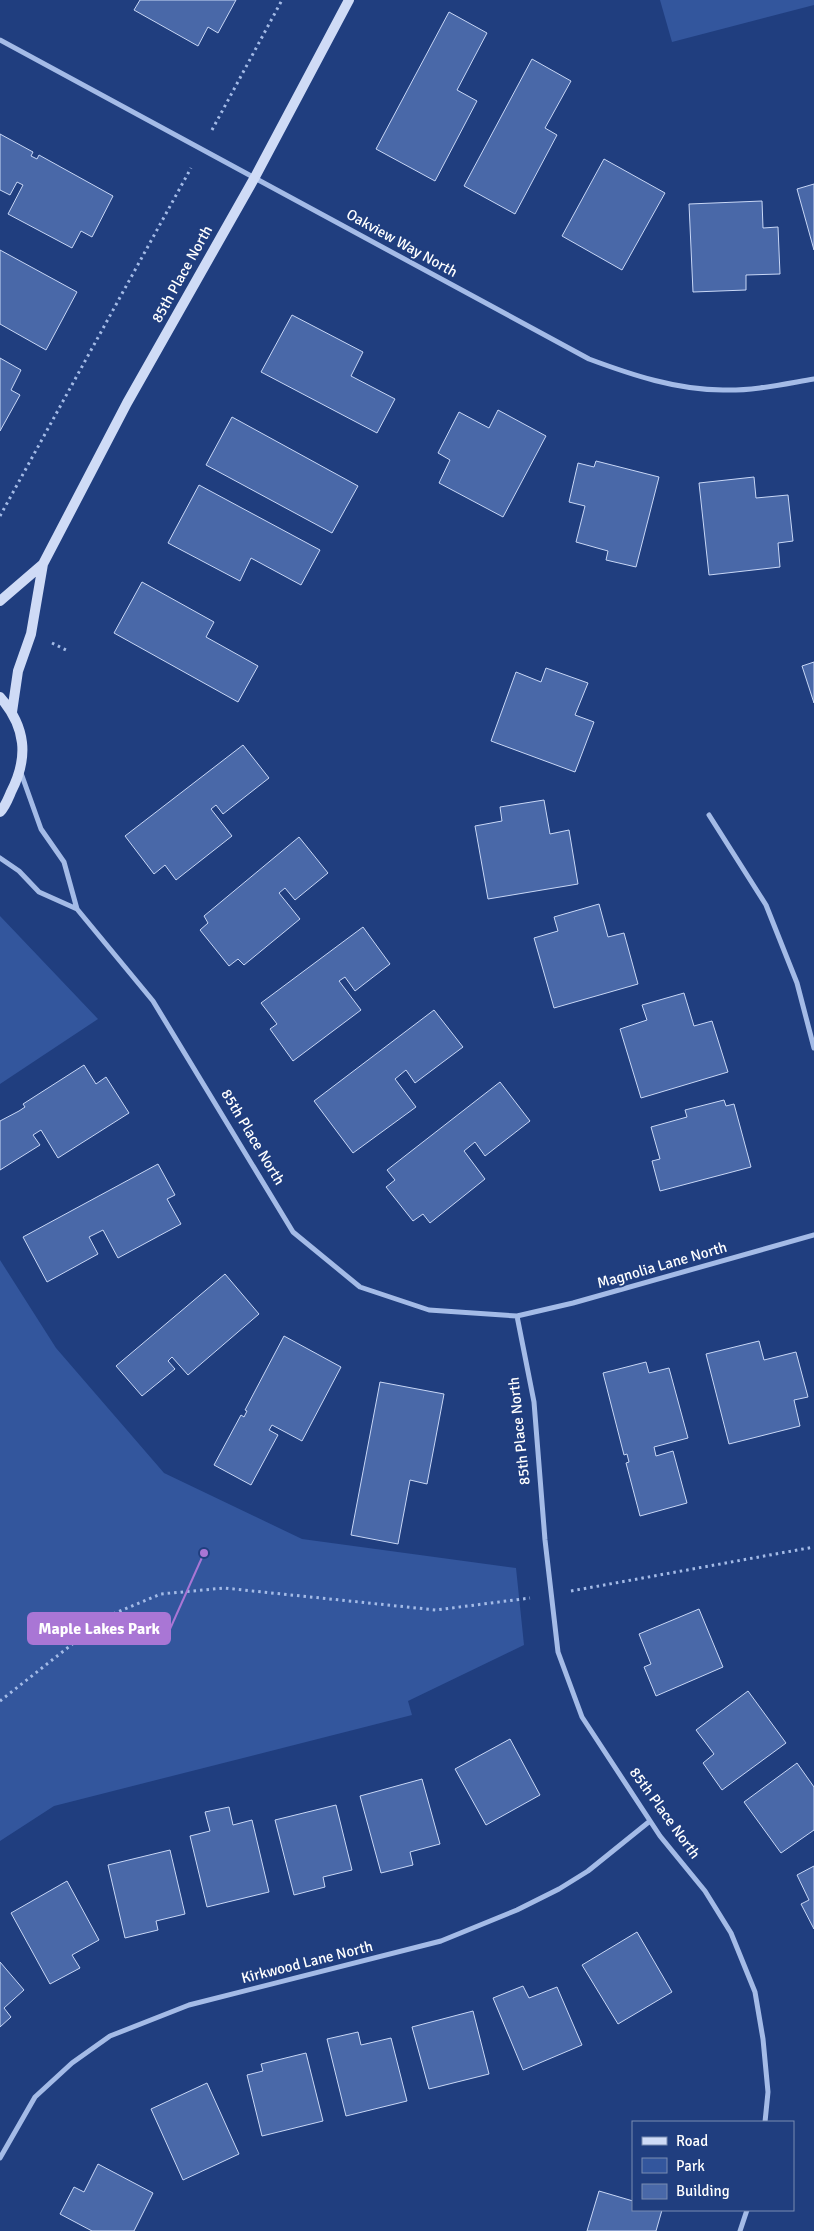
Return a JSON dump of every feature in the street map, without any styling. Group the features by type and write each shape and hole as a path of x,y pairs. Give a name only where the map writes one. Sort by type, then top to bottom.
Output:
{"street":[{"name":"85th Place North","path":"12,712 18,671 31,634 43,564 127,403 255,177 349,0"},
{"name":"Oakview Way North","path":"0,40 589,359 635,376 679,386 723,390 766,387 814,379"},
{"name":"85th Place North","path":"0,601 43,564"},
{"path":"0,697 12,712 22,742 21,773 0,812"},
{"name":"85th Place North","path":"21,773 42,829 64,862 77,909 152,1001 293,1232 360,1287 429,1310 517,1316 534,1402 545,1540 558,1652 582,1718 650,1821 705,1891 731,1933 755,1992 763,2039 768,2092 765,2121"},
{"path":"709,815 766,905 797,983 814,1048"},
{"name":"85th Place North","path":"0,858 18,871 39,892 77,909"},
{"name":"Magnolia Lane North","path":"517,1316 573,1303 814,1235"},
{"name":"Kirkwood Lane North","path":"0,2158 35,2097 72,2063 110,2036 189,2005 441,1941 516,1910 559,1889 588,1871 650,1821"},
{"path":"740,2231 747,2211"}],"path":[{"path":"0,516 282,0"},
{"path":"0,1702 108,1616 161,1594 224,1588 436,1610 551,1595 814,1547"}],"green space":[{"path":"660,0 814,0 814,5 672,42"},
{"path":"0,916 98,1019 0,1084"},
{"path":"0,1260 56,1348 164,1473 302,1539 516,1568 524,1645 408,1701 412,1715 54,1806 0,1841"}],"building":[{"path":"140,0 236,0 218,33 208,27 198,46 134,10"},
{"path":"449,12 487,33 457,90 477,101 435,181 376,149"},
{"path":"532,59 571,81 545,128 557,135 515,214 464,186"},
{"path":"0,134 33,152 31,156 37,159 39,155 113,196 92,237 81,231 72,248 8,214 23,185 17,182 10,195 0,190"},
{"path":"604,159 665,193 622,270 562,236"},
{"path":"814,184 814,250 797,189"},
{"path":"762,201 763,228 778,227 780,274 746,275 746,290 693,292 689,204"},
{"path":"0,250 77,292 46,350 0,324"},
{"path":"292,315 363,352 351,376 395,399 377,433 261,372"},
{"path":"0,358 21,370 11,390 20,395 0,431"},
{"path":"498,410 546,436 503,517 439,483 450,460 438,453 459,412 489,428"},
{"path":"232,417 358,486 332,533 206,465"},
{"path":"596,461 659,477 636,567 606,560 608,551 576,542 585,506 569,502 578,463 594,467"},
{"path":"754,477 756,498 788,495 793,541 778,543 780,567 709,575 699,483"},
{"path":"199,485 320,550 301,585 251,558 240,581 168,543"},
{"path":"142,582 214,622 206,637 258,666 238,702 114,633"},
{"path":"814,662 814,703 802,666"},
{"path":"546,668 588,683 575,715 594,722 575,772 491,741 516,672 541,682"},
{"path":"243,745 269,778 223,814 216,805 211,809 232,836 176,880 165,865 154,874 125,836"},
{"path":"544,800 550,834 569,830 578,884 488,899 475,826 502,821 500,807"},
{"path":"299,837 328,873 295,900 285,888 279,893 300,919 244,965 238,959 229,966 200,930 208,923 204,916"},
{"path":"599,904 608,937 624,933 638,984 554,1008 534,938 558,931 554,917"},
{"path":"363,927 390,964 355,991 345,977 339,981 361,1010 293,1061 270,1029 277,1024 261,1003"},
{"path":"684,993 694,1026 712,1021 728,1072 641,1098 620,1029 647,1020 642,1005"},
{"path":"434,1010 463,1047 415,1083 406,1070 395,1079 416,1107 353,1153 314,1101"},
{"path":"84,1065 96,1084 106,1077 129,1113 58,1158 41,1130 33,1135 40,1145 0,1170 0,1121 25,1107 23,1104"},
{"path":"500,1082 530,1121 485,1156 475,1142 464,1151 485,1179 430,1223 423,1214 413,1221 386,1187 395,1180 387,1170"},
{"path":"724,1100 726,1106 734,1104 751,1167 660,1191 652,1161 660,1159 651,1127 687,1117 685,1110"},
{"path":"158,1164 175,1195 167,1199 181,1224 118,1258 103,1230 89,1237 98,1254 47,1282 23,1237"},
{"path":"225,1274 259,1314 188,1375 172,1357 168,1361 175,1369 142,1396 116,1366"},
{"path":"284,1336 341,1367 302,1441 272,1425 269,1430 278,1435 251,1485 214,1465 241,1415 244,1417 247,1411 245,1410"},
{"path":"759,1341 764,1360 796,1352 808,1397 794,1400 800,1426 729,1444 706,1354"},
{"path":"646,1362 649,1373 669,1368 688,1438 654,1447 656,1456 673,1451 687,1503 640,1516 626,1463 629,1462 627,1454 624,1455 603,1373"},
{"path":"380,1382 444,1394 427,1484 410,1480 398,1544 351,1535"},
{"path":"699,1609 723,1667 656,1696 644,1667 651,1664 639,1634"},
{"path":"748,1691 786,1743 722,1790 703,1763 714,1754 696,1730"},
{"path":"510,1739 540,1795 486,1825 455,1769"},
{"path":"797,1763 814,1787 814,1830 781,1853 744,1802"},
{"path":"422,1779 440,1844 410,1852 413,1865 381,1873 360,1796"},
{"path":"336,1805 352,1870 323,1877 325,1887 294,1895 275,1820"},
{"path":"229,1807 233,1825 252,1820 269,1892 207,1907 190,1836 210,1831 205,1812"},
{"path":"170,1850 185,1914 156,1921 158,1930 125,1938 108,1865"},
{"path":"814,1866 814,1929 801,1904 809,1900 797,1875"},
{"path":"67,1881 99,1940 72,1955 80,1968 50,1984 11,1913"},
{"path":"637,1932 672,1992 618,2024 582,1965"},
{"path":"0,1962 24,1990 4,2008 11,2017 0,2027"},
{"path":"523,1986 529,1998 557,1987 582,2045 523,2070 493,1998"},
{"path":"473,2011 489,2074 429,2089 412,2027"},
{"path":"358,2032 361,2045 391,2038 407,2101 346,2116 327,2039"},
{"path":"306,2053 323,2121 262,2136 247,2075 263,2071 261,2064"},
{"path":"207,2083 239,2154 183,2180 151,2109"},
{"path":"98,2164 153,2193 134,2231 92,2231 60,2214 74,2187 84,2192"},
{"path":"599,2191 632,2201 632,2211 662,2211 656,2231 587,2231"}],"place":[{"name":"Maple Lakes Park","path":"204,1553"}]}
